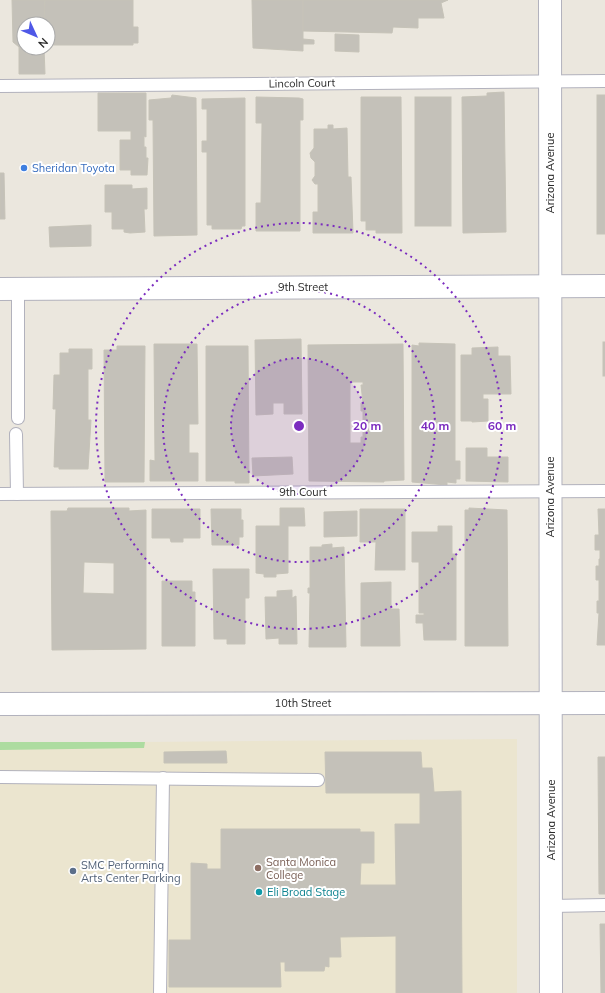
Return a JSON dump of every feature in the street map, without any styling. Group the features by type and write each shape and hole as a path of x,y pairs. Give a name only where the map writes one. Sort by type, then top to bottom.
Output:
{"street":[{"name":"Arizona Avenue","path":"550,0 551,993"},
{"name":"9th Street","path":"9,288 605,286"},
{"name":"10th Street","path":"0,704 605,703"}],"lane":[{"name":"Lincoln Court","path":"0,86 550,80 605,81"},
{"path":"9,288 18,418"},
{"path":"16,434 16,494"},
{"name":"9th Court","path":"0,494 605,491"},
{"path":"0,777 318,780"},
{"path":"160,993 163,778"},
{"path":"551,906 605,905"}],"shaded area":[{"name":"Santa Monica College","path":"517,739 517,993 0,993 0,742"}],"green space":[{"path":"0,742 145,742 144,748 0,750"}],"building":[{"path":"12,0 45,0 44,16 16,16 16,44 13,42"},
{"path":"45,0 133,0 133,27 138,27 138,43 133,43 133,45 56,45 56,16 44,16"},
{"path":"252,0 303,0 303,39 314,40 314,44 303,44 303,51 253,48"},
{"path":"303,0 448,0 441,3 444,18 418,18 418,28 393,27 392,33 303,31"},
{"path":"335,34 359,35 359,52 335,51"},
{"path":"19,56 44,56 45,74 19,74"},
{"path":"504,92 506,232 463,233 462,97 487,96 487,93"},
{"path":"98,93 146,93 146,137 144,136 144,147 146,147 146,158 148,158 147,175 131,175 131,170 120,170 120,140 131,140 131,131 98,131"},
{"path":"172,95 196,98 197,235 154,236 153,120 149,120 149,100 171,98"},
{"path":"597,95 605,95 605,234 597,234"},
{"path":"256,97 303,99 303,120 300,120 300,231 256,231 256,203 261,203 262,123 256,123"},
{"path":"361,97 401,97 402,233 376,233 376,230 366,230 366,221 361,221"},
{"path":"415,97 451,97 451,226 415,226"},
{"path":"245,98 245,226 242,226 241,229 212,229 212,225 207,225 207,152 202,152 202,141 207,141 207,109 202,109 202,99"},
{"path":"328,125 333,125 333,129 347,128 348,177 351,177 353,233 313,233 313,212 318,212 318,184 315,184 312,180 315,176 315,162 311,158 310,153 314,148 314,129 328,129"},
{"path":"0,173 4,173 5,219 0,219"},
{"path":"105,185 132,185 132,189 147,188 147,209 144,209 145,232 130,233 124,232 124,229 112,229 112,212 105,212"},
{"path":"91,225 91,246 50,247 49,227"},
{"path":"301,339 302,414 284,414 284,403 273,403 273,414 256,415 255,340"},
{"path":"603,342 605,342 605,376 603,376"},
{"path":"419,343 455,344 455,461 460,461 460,479 456,479 456,483 447,482 447,485 412,482 412,345 419,346"},
{"path":"154,344 197,344 198,424 189,424 189,453 198,453 198,481 150,481 150,460 155,461"},
{"path":"403,344 404,480 384,482 309,481 308,345","holes":["350,382 363,382 363,385 361,385 363,403 361,403 361,411 363,411 363,437 361,437 361,443 350,443"]},
{"path":"117,346 145,346 144,482 105,482 104,350 117,350"},
{"path":"206,346 248,346 249,483 235,483 235,481 206,481"},
{"path":"498,347 498,356 510,356 511,394 483,394 483,399 488,399 488,421 461,421 461,355 472,355 472,348"},
{"path":"69,349 92,349 92,369 88,369 88,420 91,420 88,469 59,469 59,467 54,467 56,409 53,409 54,375 60,375 60,353 69,353"},
{"path":"466,448 487,448 487,457 508,457 508,482 466,481"},
{"path":"292,457 293,474 253,476 252,458"},
{"path":"68,508 129,508 129,511 146,510 146,649 52,650 51,511 67,511","holes":["84,562 114,563 114,594 83,593"]},
{"path":"280,508 304,508 305,526 288,526 288,573 276,574 276,577 264,577 264,574 256,573 256,526 280,526"},
{"path":"469,508 507,510 508,646 465,646 465,510 469,510"},
{"path":"152,509 200,509 200,538 183,538 183,542 171,542 170,538 152,538"},
{"path":"211,509 241,509 241,520 243,520 243,537 239,537 239,545 212,545"},
{"path":"360,509 405,509 405,570 375,570 376,542 360,542"},
{"path":"598,509 605,509 605,645 597,645 599,613 597,613 597,601 599,601 599,580 596,580 596,566 599,566 600,550 595,550 595,535 599,535"},
{"path":"357,511 357,536 324,537 324,512"},
{"path":"438,526 452,526 452,554 456,554 456,640 424,640 423,623 416,623 416,615 424,615 424,613 419,613 419,562 412,562 412,532 438,532"},
{"path":"332,544 332,548 344,547 346,647 309,647 310,593 308,593 308,588 310,588 310,547 322,547 322,545"},
{"path":"213,569 249,569 249,598 245,598 245,644 227,644 227,639 214,639"},
{"path":"162,581 192,581 192,592 195,592 195,646 162,646"},
{"path":"391,582 391,609 399,609 400,646 361,646 361,583"},
{"path":"292,590 292,598 296,596 297,644 279,644 279,638 266,639 265,597 277,597 277,591"},
{"path":"226,751 227,763 164,763 164,752"},
{"path":"325,752 421,752 422,768 432,768 434,792 461,791 462,993 396,993 396,936 340,937 341,957 329,957 329,967 325,966 324,971 285,971 285,962 280,962 281,987 169,987 169,940 191,940 191,863 207,864 207,869 221,869 221,829 360,829 360,832 374,832 374,863 361,863 360,885 396,885 395,824 420,824 420,793 326,793"},
{"path":"598,757 605,757 605,894 599,894"},
{"path":"600,924 605,924 605,993 601,993"}],"place":[{"name":"Sheridan Toyota","path":"24,168"},
{"name":"Santa Monica College","path":"258,868"},
{"name":"SMC Performing Arts Center Parking","path":"73,871"},
{"name":"Eli Broad Stage","path":"259,892"}]}
